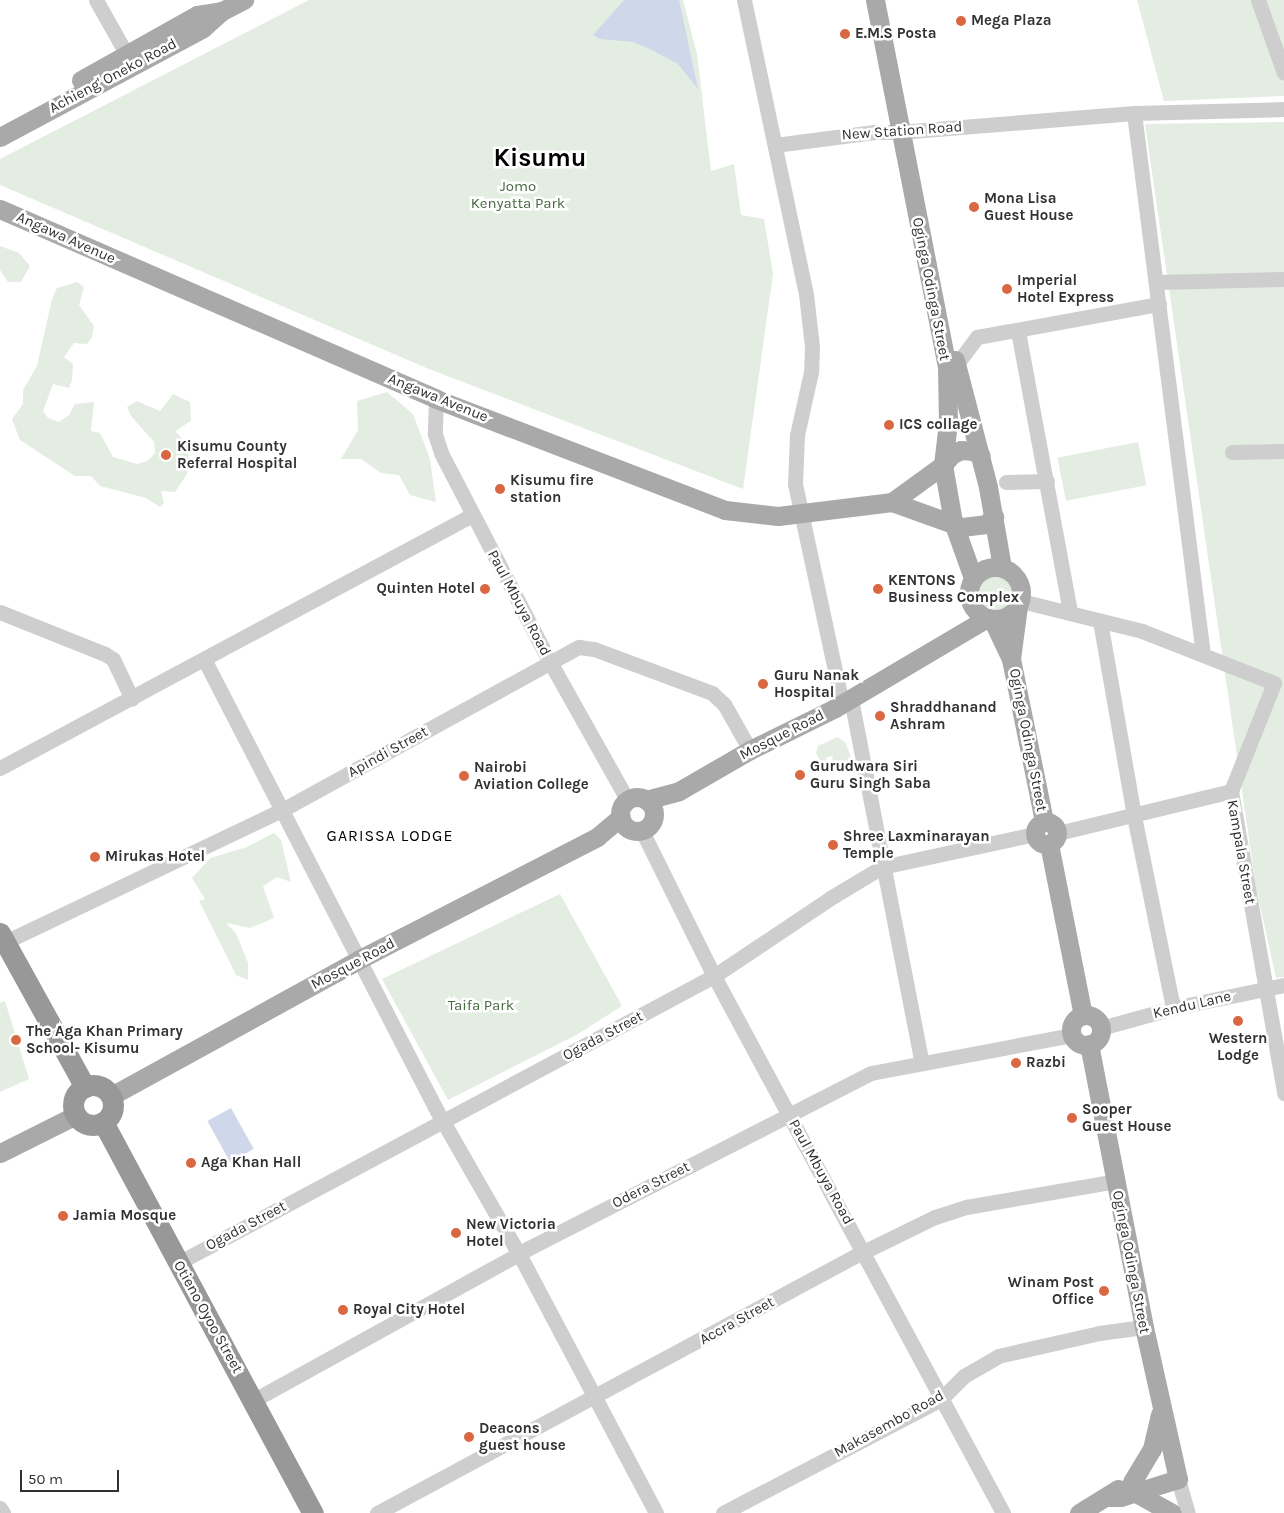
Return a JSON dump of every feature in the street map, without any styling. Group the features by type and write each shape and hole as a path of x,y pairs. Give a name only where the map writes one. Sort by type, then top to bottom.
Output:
{"highway":[{"path":"3,937 85,1087"},
{"path":"100,1086 111,1096 112,1111 103,1122 88,1124 76,1115 75,1096 85,1087 100,1086"},
{"name":"Otieno Oyoo Street","path":"103,1122 313,1513"}],"main road":[{"name":"Achieng' Oneko Road","path":"0,124 203,28 222,11 244,0"},
{"name":"Oginga Odinga Street","path":"875,0 905,132 951,365 981,456 1002,567"},
{"name":"Oginga Odinga Street","path":"885,0 905,132"},
{"name":"Achieng' Oneko Road","path":"0,137 130,61"},
{"name":"Angawa Avenue","path":"0,209 436,399 725,510 778,516 892,502 954,522 962,527 975,527 994,517"},
{"name":"Oginga Odinga Street","path":"951,365 948,422 943,465 954,522 972,578"},
{"name":"Angawa Avenue","path":"892,502 961,450 973,450 981,456"},
{"path":"1002,567 1010,570 1020,600 1011,660 968,589 972,578 986,568 1002,567"},
{"path":"985,617 1007,617 1020,600"},
{"name":"Mosque Road","path":"111,1096 358,960 597,836 750,750 846,701 937,649 959,624 985,617"},
{"name":"Oginga Odinga Street","path":"1011,660 1083,1015"},
{"path":"1083,1015 1094,1018 1101,1028 1099,1037 1089,1044 1080,1044 1072,1035 1074,1021 1083,1015"},
{"name":"Oginga Odinga Street","path":"1089,1044 1144,1327 1176,1472"},
{"path":"0,1153 76,1115"},
{"path":"1133,1487 1152,1449 1161,1407"},
{"path":"1079,1513 1108,1497 1176,1472"},
{"path":"1133,1487 1172,1513"}],"street":[{"path":"96,0 130,61"},
{"path":"744,0 776,145 784,201 806,294 812,347 797,435 795,484 846,701 922,1063"},
{"path":"1258,0 1284,73"},
{"name":"New Station Road","path":"776,145 874,132 905,132 1134,114 1284,109"},
{"path":"1134,114 1203,655"},
{"path":"1156,282 1284,279"},
{"path":"951,365 977,337 1159,304"},
{"path":"1018,331 1070,612"},
{"name":"Paul Mbuya Road","path":"436,399 435,434 441,453 472,515 550,662 636,815 714,976 864,1251 1003,1513"},
{"path":"1232,452 1284,451"},
{"path":"1006,482 1047,481"},
{"path":"0,768 204,661 472,515"},
{"name":"Kampala Street","path":"1020,600 1142,631 1279,684 1230,791 1284,1093"},
{"path":"0,612 105,654 113,660 132,699"},
{"path":"1100,621 1134,816 1173,1008"},
{"name":"Apindi Street","path":"3,937 282,810 550,662 579,648 594,649 712,693 724,704 750,750"},
{"path":"204,661 358,960 656,1513"},
{"name":"Ogada Street","path":"178,1263 714,976 832,897 882,867 1134,816 1230,791"},
{"name":"Kendu Lane","path":"1101,1028 1173,1008 1284,985"},
{"name":"Odera Street","path":"254,1400 518,1254 791,1116 871,1073 1072,1035"},
{"name":"Accra Street","path":"376,1513 595,1398 864,1251 935,1217 966,1207 1116,1181"},
{"name":"Makasembo Road","path":"722,1513 941,1398 964,1376 1007,1353 1144,1327"},
{"path":"1176,1472 1188,1513"},
{"path":"0,1508 3,1513"}],"green space":[{"name":"Jomo Kenyatta Park","path":"309,0 683,0 697,54 711,171 734,164 741,215 764,219 773,274 743,489 429,369 0,185 0,159"},
{"path":"1137,0 1284,0 1284,96 1164,101"},
{"path":"1284,122 1284,977 1276,978 1256,887 1145,124"},
{"path":"0,246 19,253 30,266 21,282 8,282 0,270"},
{"path":"77,282 84,287 79,305 94,326 92,337 87,344 74,343 64,357 73,364 72,380 69,388 53,384 43,411 48,418 59,422 69,415 75,404 94,402 91,431 100,433 113,457 137,464 147,461 155,453 154,442 131,416 127,407 137,401 160,411 173,394 190,402 191,421 175,431 189,446 187,474 175,492 161,491 164,503 160,507 146,498 100,486 91,476 75,476 20,440 12,419 23,404 23,390 37,366 52,299 57,288"},
{"path":"387,392 413,414 430,459 436,502 410,495 399,475 381,473 361,459 341,459 358,430 357,401"},
{"path":"1138,442 1146,485 1066,501 1058,458"},
{"path":"996,570 1009,574 1015,580 1019,593 1015,606 1009,612 996,616 983,612 977,606 973,593 977,580 983,574"},
{"path":"837,737 845,742 851,757 847,767 829,774 833,756 827,757 823,766 816,753 818,746"},
{"path":"274,833 281,840 291,882 277,877 263,886 274,918 250,928 226,923 236,933 248,963 248,980 236,975 199,901 205,899 192,878 210,858 247,847"},
{"name":"Taifa Park","path":"560,894 622,1006 578,1034 448,1100 382,979"},
{"path":"5,1001 29,1079 0,1092 0,1003"}],"water":[{"path":"624,0 679,0 698,89 678,64 650,49 633,42 600,39 593,35"},
{"path":"231,1108 254,1149 230,1162 207,1121"}],"place":[{"name":"Mega Plaza","path":"961,21"},
{"name":"E.M.S Posta","path":"845,34"},
{"name":"Mona Lisa Guest House","path":"974,207"},
{"name":"Imperial Hotel Express","path":"1007,289"},
{"name":"ICS collage","path":"889,425"},
{"name":"Kisumu County Referral Hospital","path":"166,455"},
{"name":"Kisumu fire station","path":"500,489"},
{"name":"Quinten Hotel","path":"485,589"},
{"name":"KENTONS Business Complex","path":"878,589"},
{"name":"Guru Nanak Hospital","path":"763,684"},
{"name":"Shraddhanand Ashram","path":"880,716"},
{"name":"Gurudwara Siri Guru Singh Saba","path":"800,775"},
{"name":"Nairobi Aviation College","path":"464,776"},
{"name":"Shree Laxminarayan Temple","path":"833,845"},
{"name":"Mirukas Hotel","path":"95,857"},
{"name":"Western Lodge","path":"1238,1021"},
{"name":"The Aga Khan Primary School- Kisumu","path":"16,1040"},
{"name":"Razbi","path":"1016,1063"},
{"name":"Sooper Guest House","path":"1072,1118"},
{"name":"Aga Khan Hall","path":"191,1163"},
{"name":"Jamia Mosque","path":"63,1216"},
{"name":"New Victoria Hotel","path":"456,1233"},
{"name":"Winam Post Office","path":"1104,1291"},
{"name":"Royal City Hotel","path":"343,1310"},
{"name":"Deacons guest house","path":"469,1437"}],"district":[{"name":"Kisumu","path":"540,158"},
{"name":"GARISSA LODGE","path":"390,836"}]}
